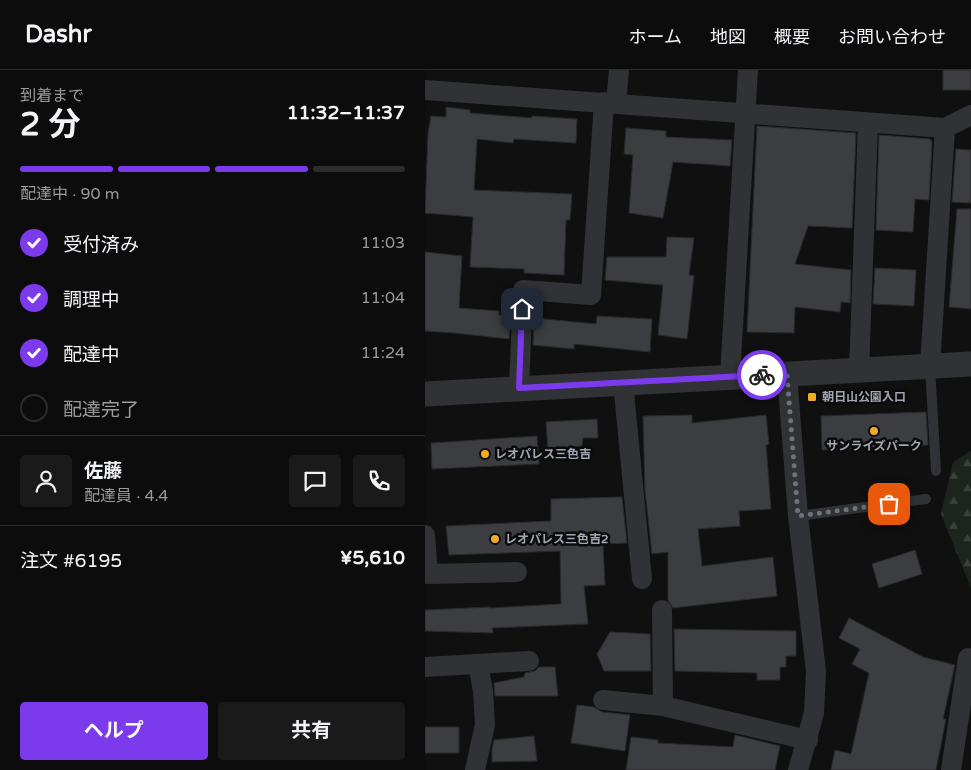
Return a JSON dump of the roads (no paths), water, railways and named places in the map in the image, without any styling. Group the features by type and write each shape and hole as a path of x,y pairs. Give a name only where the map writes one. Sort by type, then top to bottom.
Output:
{"street":[{"path":"519,388 523,290 591,295 610,102 619,70"},
{"path":"730,377 748,70"},
{"path":"425,90 610,102 945,128 971,115"},
{"path":"859,370 868,122"},
{"path":"930,367 945,128"},
{"path":"425,394 971,364"},
{"path":"787,374 798,516 816,670 814,713 808,740 798,770"},
{"path":"623,382 642,580"},
{"path":"425,535 428,574 517,572"},
{"path":"662,610 663,706"},
{"path":"951,770 968,658"},
{"path":"425,667 529,661"},
{"path":"475,770 485,725 483,692 478,664"},
{"path":"603,700 663,706 808,740"}],"lane":[{"path":"930,367 936,472"},
{"path":"798,516 926,499"}],"place":[{"name":"朝日山公園入口","path":"812,397"},
{"name":"サンライズパーク","path":"874,431"},
{"name":"レオパレス三色吉","path":"485,454"},
{"name":"レオパレス三色吉2","path":"495,539"}]}
